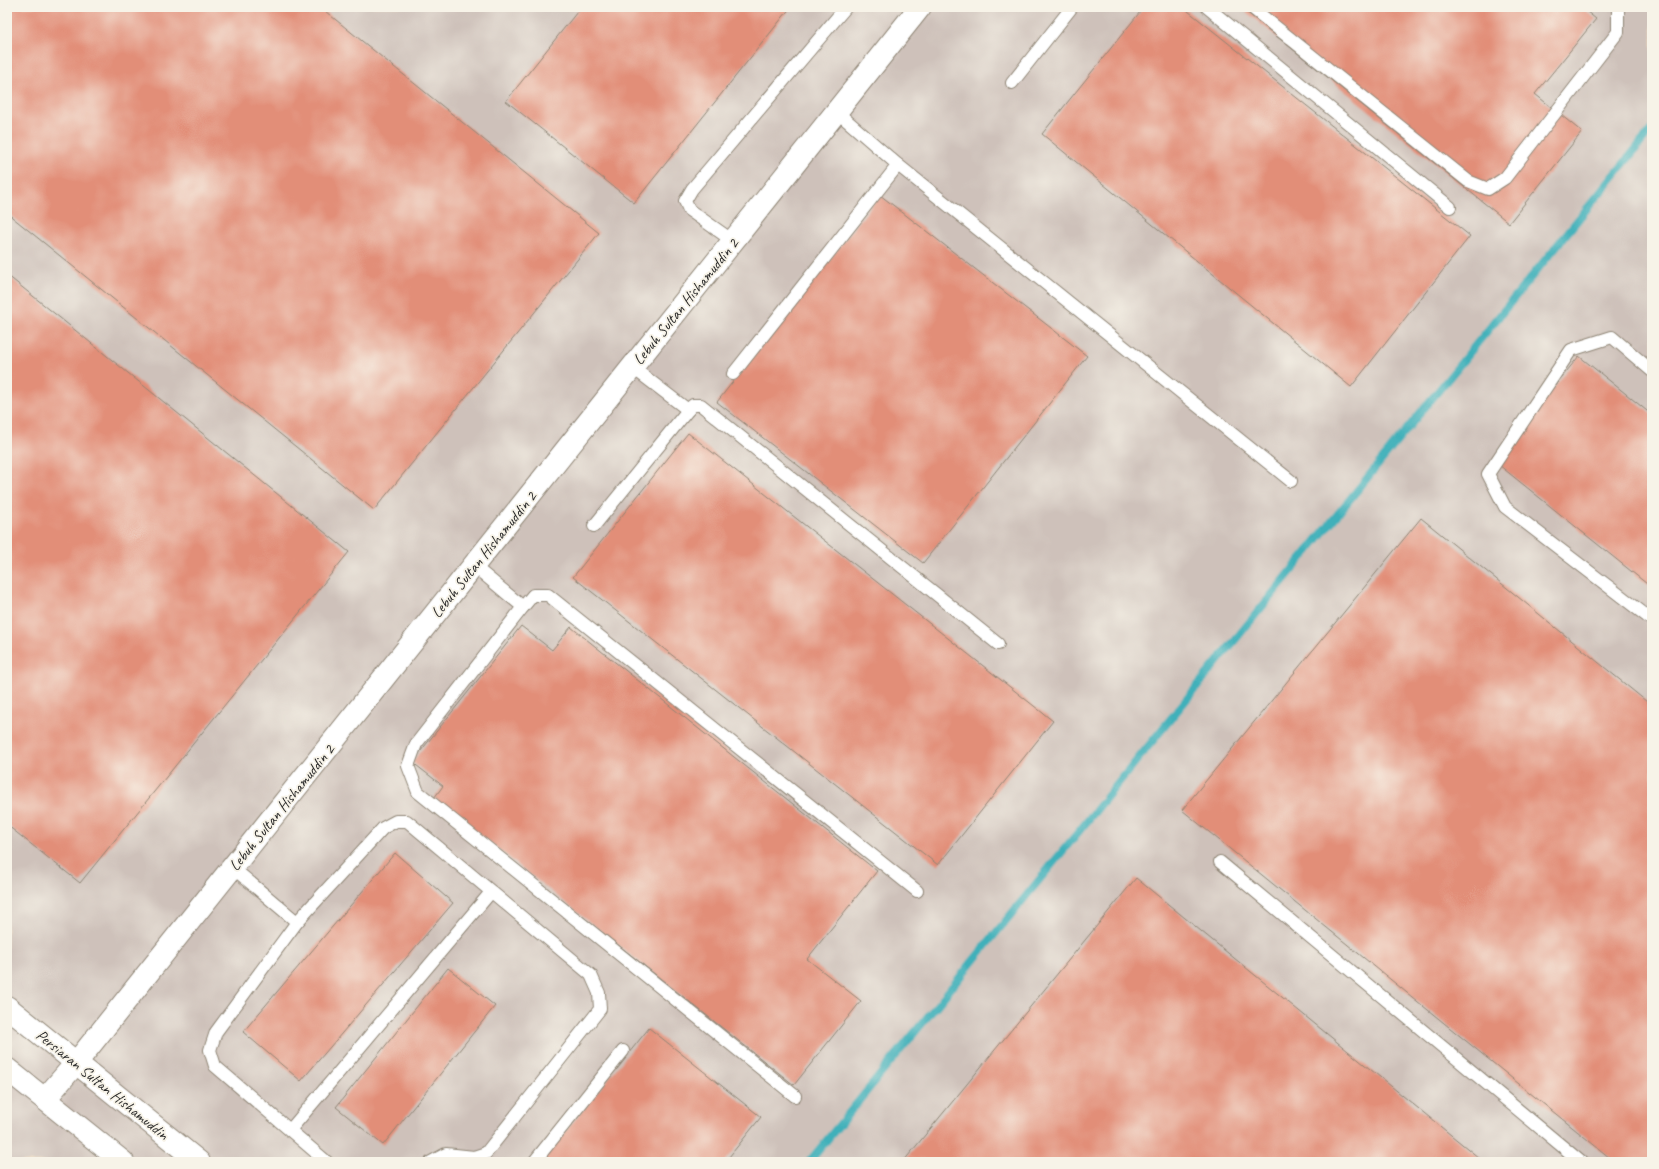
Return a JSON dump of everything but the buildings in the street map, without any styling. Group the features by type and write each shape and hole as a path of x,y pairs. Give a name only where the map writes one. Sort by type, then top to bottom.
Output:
{"street":[{"name":"Lebuh Sultan Hishamuddin 2","path":"45,1099 76,1063 233,868 920,7"},
{"name":"Persiaran Sultan Hishamuddin","path":"7,1007 199,1162"},
{"path":"7,1069 123,1162"}],"lane":[{"path":"733,241 689,210 685,201 692,189 846,7"},
{"path":"1012,83 1072,7"},
{"path":"1207,7 1450,207"},
{"path":"1251,7 1468,181 1488,189 1505,178 1618,32 1618,7"},
{"path":"837,112 898,165 1291,481"},
{"path":"733,374 898,165"},
{"path":"1652,371 1612,336 1571,350 1488,474 1505,507 1652,620"},
{"path":"632,367 688,410"},
{"path":"594,526 688,410 693,405 701,405 998,644"},
{"path":"474,566 523,606"},
{"path":"795,1096 418,792 408,766 416,744 523,606 533,595 548,595 917,891"},
{"path":"327,1162 215,1066 210,1050 216,1032 297,922 382,828 396,821 407,821 591,975 599,993 600,1009 486,1152 474,1157 446,1154 431,1162"},
{"path":"1220,862 1581,1162"},
{"path":"233,868 297,922"},
{"path":"290,1130 491,892"},
{"path":"534,1162 623,1051"}],"shaded area":[{"path":"7,7 1652,7 1652,1162 7,1162"}],"waterway":[{"path":"809,1162 1652,129"}]}
